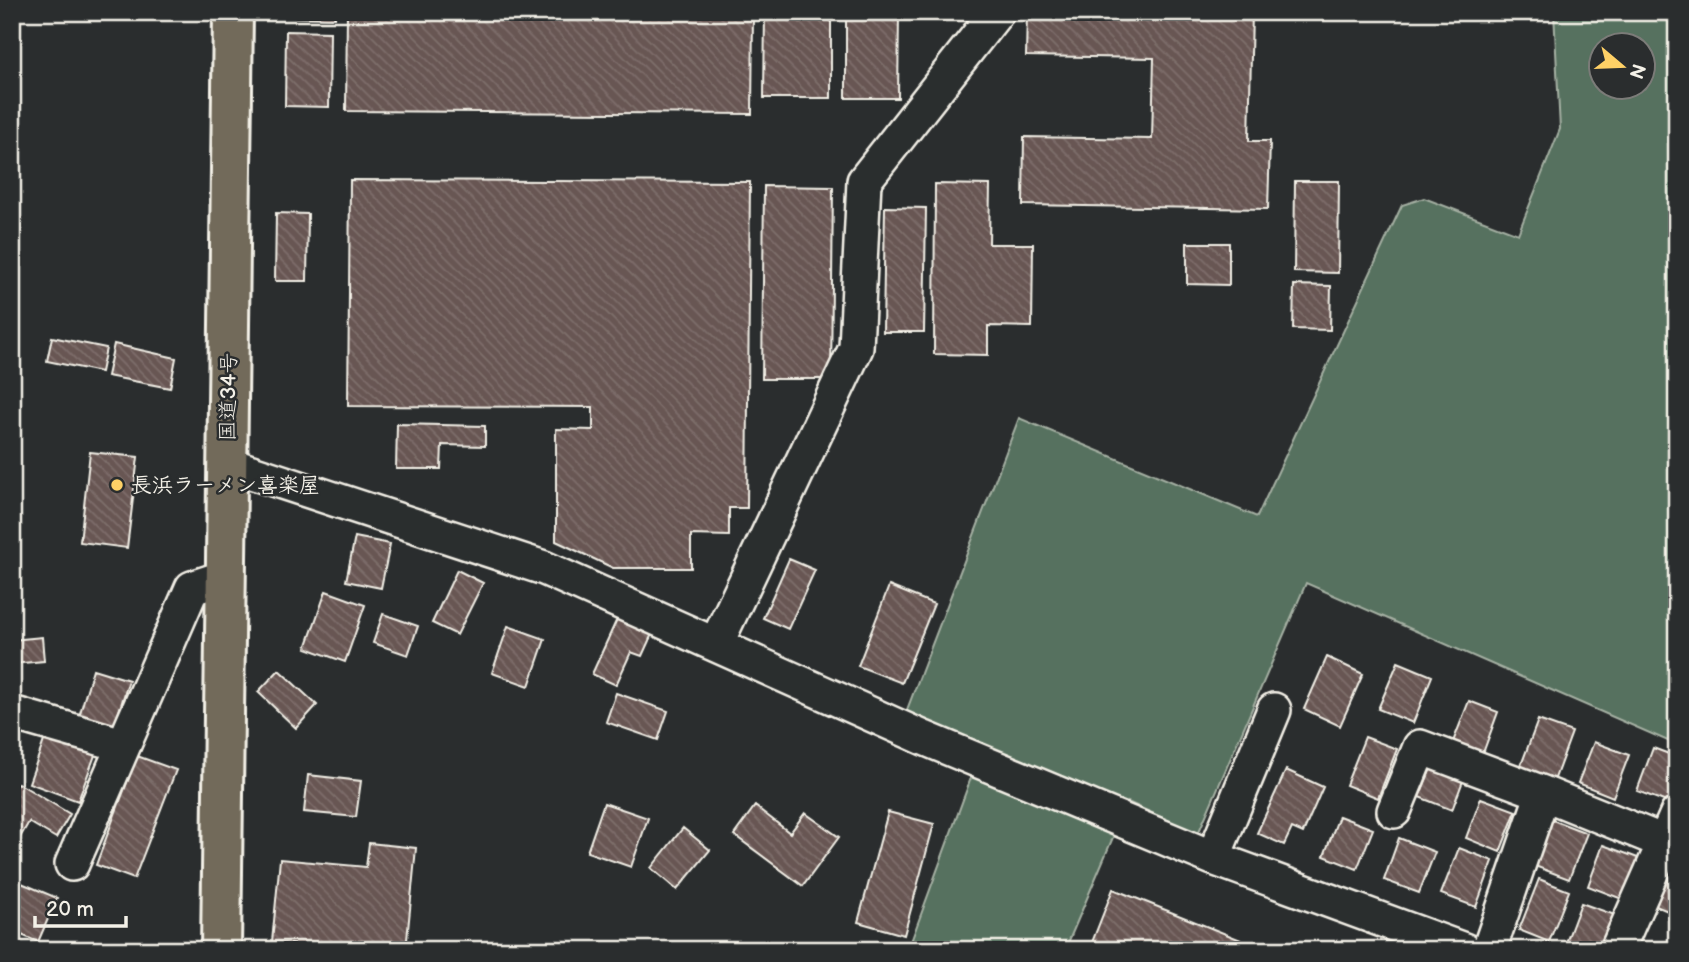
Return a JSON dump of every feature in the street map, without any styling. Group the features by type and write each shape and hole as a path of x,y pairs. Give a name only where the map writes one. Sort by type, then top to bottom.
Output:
{"highway":[{"name":"国道34号","path":"221,950 233,12"}],"street":[{"path":"716,644 856,348 864,181 997,12"},
{"path":"227,464 544,568 924,738 1213,858 1464,950"},
{"path":"72,864 192,588 225,577"},
{"path":"1213,858 1274,710"},
{"path":"12,713 123,746"},
{"path":"1394,811 1420,747 1543,793 1670,828 1617,950"},
{"path":"1489,950 1543,793"}],"green space":[{"path":"1554,12 1677,12 1677,745 1306,583 1198,834 1128,802 1065,950 908,950 983,745 905,715 1019,418 1257,517 1402,205 1424,198 1518,234 1560,129"}],"building":[{"path":"280,12 335,12 335,18 280,17"},
{"path":"347,12 753,12 752,114 346,111"},
{"path":"765,12 831,12 831,98 764,98"},
{"path":"846,12 899,12 898,98 846,98"},
{"path":"923,12 973,12 973,19 923,19"},
{"path":"1027,12 1252,12 1249,141 1270,141 1268,209 1023,205 1024,137 1152,139 1154,58 1026,56"},
{"path":"286,31 330,32 329,107 285,106"},
{"path":"350,180 750,182 747,508 729,508 729,536 691,535 691,568 613,568 556,541 556,429 593,430 593,407 348,406"},
{"path":"1295,181 1339,181 1338,273 1294,272"},
{"path":"935,184 990,185 989,244 1033,244 1032,327 988,326 988,355 934,354"},
{"path":"764,186 833,187 831,379 762,379"},
{"path":"885,207 926,208 924,332 883,332"},
{"path":"276,213 308,214 307,281 275,281"},
{"path":"1187,243 1229,243 1229,285 1187,284"},
{"path":"1294,285 1331,286 1330,330 1293,329"},
{"path":"52,337 106,348 101,372 47,361"},
{"path":"114,344 176,358 170,388 107,376"},
{"path":"397,424 485,426 485,446 442,445 441,469 396,469"},
{"path":"90,452 138,457 127,548 80,542"},
{"path":"355,537 390,544 381,588 346,581"},
{"path":"789,559 815,570 788,629 763,618"},
{"path":"457,570 483,583 457,635 432,623"},
{"path":"889,586 934,604 902,683 858,666"},
{"path":"326,591 365,605 345,662 306,648"},
{"path":"383,614 418,626 408,655 373,643"},
{"path":"617,619 652,634 642,656 631,652 616,685 592,674"},
{"path":"508,626 545,639 529,686 492,673"},
{"path":"42,637 44,661 12,664 12,640"},
{"path":"1327,657 1363,674 1340,726 1304,709"},
{"path":"1398,662 1432,676 1413,723 1378,709"},
{"path":"93,669 129,680 113,730 78,720"},
{"path":"279,670 317,705 296,728 258,692"},
{"path":"616,693 668,711 658,740 606,722"},
{"path":"1469,701 1498,712 1483,753 1453,742"},
{"path":"1538,720 1572,732 1554,781 1520,768"},
{"path":"1365,737 1397,749 1378,798 1346,785"},
{"path":"45,738 95,755 78,801 29,783"},
{"path":"1594,742 1629,755 1613,797 1578,783"},
{"path":"1653,748 1677,757 1677,783 1669,803 1637,791"},
{"path":"137,756 176,770 134,879 96,865"},
{"path":"1432,766 1464,778 1452,810 1419,797"},
{"path":"1286,770 1323,787 1303,833 1292,828 1284,845 1257,833"},
{"path":"308,775 361,781 356,817 304,812"},
{"path":"18,783 70,814 56,838 29,822 12,851 12,792"},
{"path":"1481,798 1516,811 1500,852 1466,838"},
{"path":"604,803 648,818 631,867 587,852"},
{"path":"755,806 790,833 805,813 839,837 803,886 734,835"},
{"path":"888,812 934,824 904,935 858,922"},
{"path":"1339,816 1373,829 1357,869 1324,856"},
{"path":"1550,819 1587,833 1569,879 1532,865"},
{"path":"683,828 710,850 677,890 651,868"},
{"path":"1399,838 1435,852 1419,893 1384,880"},
{"path":"1677,840 1677,915 1649,903"},
{"path":"369,843 416,848 406,950 354,950 272,942 280,859 366,867"},
{"path":"1603,845 1638,858 1622,899 1588,886"},
{"path":"1459,848 1493,861 1476,907 1441,894"},
{"path":"12,879 57,898 38,942 12,931"},
{"path":"1539,879 1569,891 1549,942 1519,930"},
{"path":"1113,889 1241,940 1237,950 1089,950"},
{"path":"1581,903 1615,915 1602,950 1564,948"}],"place":[{"name":"長浜ラーメン喜楽屋","path":"117,485"}]}
